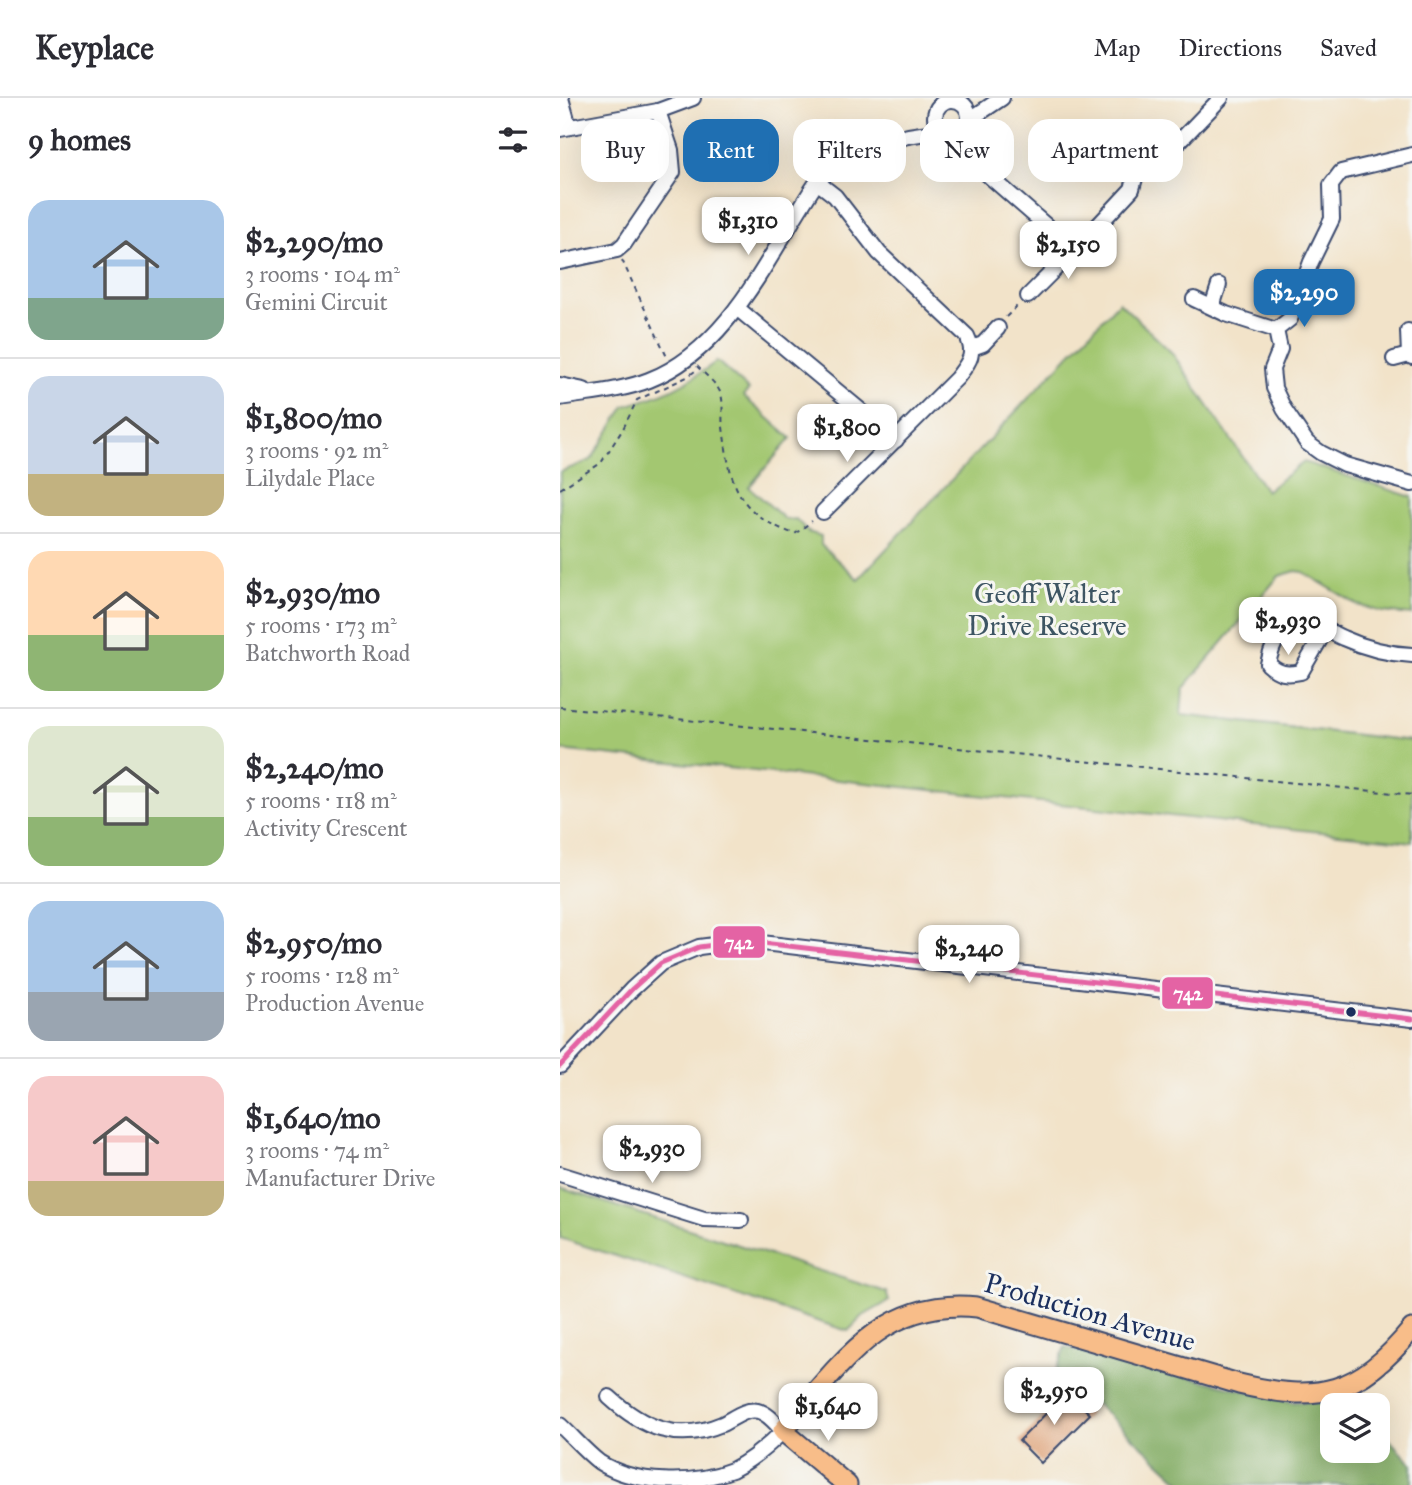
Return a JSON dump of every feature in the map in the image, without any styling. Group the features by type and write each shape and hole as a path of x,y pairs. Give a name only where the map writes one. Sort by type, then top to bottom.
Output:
{"main road":[{"name":"Production Avenue","path":"783,1431 851,1355 877,1331 900,1317 930,1307 977,1307 1239,1384 1275,1393 1302,1395 1321,1393 1360,1378 1392,1352 1412,1329"},
{"path":"783,1431 847,1485"}],"street":[{"path":"561,98 564,128 658,111 694,98"},
{"path":"996,182 1058,236 1069,241 1092,232 1132,189 1137,171 1158,153 1173,148 1221,98"},
{"path":"906,134 946,103 998,100"},
{"path":"972,119 998,100"},
{"path":"946,103 968,109 963,119"},
{"path":"939,119 946,103"},
{"path":"560,262 617,250 624,244 673,172 671,150 658,111"},
{"path":"1276,330 1290,319 1311,262 1332,219 1331,185 1341,172 1412,155"},
{"path":"560,398 620,389 694,363 737,308 817,182 835,196 879,253 967,337 972,348 969,362 957,378 823,512"},
{"path":"1028,296 1062,262 1069,241"},
{"path":"1212,307 1220,285"},
{"path":"1194,299 1276,330"},
{"path":"737,308 896,440"},
{"path":"972,348 983,344 998,328"},
{"path":"1276,330 1280,349 1272,369 1274,388 1284,410 1307,443 1345,465 1412,484"},
{"path":"1394,359 1410,356 1408,331"},
{"path":"560,385 589,392"},
{"path":"1326,629 1343,638 1392,654 1412,656"},
{"path":"560,1066 632,989 662,962 699,947 745,942 1412,1019"},
{"path":"560,1174 704,1219 741,1220"},
{"path":"609,1397 638,1420 681,1434 698,1432 751,1411 766,1415 783,1431"},
{"name":"Production Avenue","path":"560,1425 600,1463 632,1478 663,1484 700,1481 731,1471 765,1450 783,1431"}],"path":[{"path":"617,250 673,369"},
{"path":"998,328 1008,314 1028,296"},
{"path":"560,489 601,463 623,429 637,400 672,385 694,363 721,392 730,472 740,498 757,515 795,534 800,533 823,512"},
{"path":"560,706 1412,794"}],"green space":[{"name":"Geoff Walter Drive Reserve","path":"1119,302 1172,353 1266,491 1304,462 1412,497 1412,615 1383,612 1358,605 1303,572 1296,571 1279,576 1183,689 1181,715 1412,741 1412,842 560,750 560,472 591,460 625,406 674,388 717,361 749,390 743,396 791,438 749,487 786,520 796,519 808,532 821,536 821,545 858,579"},
{"path":"560,1188 886,1292 889,1301 863,1316 848,1331 560,1238"},
{"path":"1065,1347 1292,1402 1320,1401 1320,1463 1390,1463 1390,1440 1412,1464 1412,1485 1184,1485 1065,1375 1056,1371"}],"building":[{"path":"1067,1392 1090,1414 1041,1463 1019,1441"}],"transit line":[{"name":"742","path":"560,1066 632,989 661,963 699,947 745,941 1412,1019"}]}
